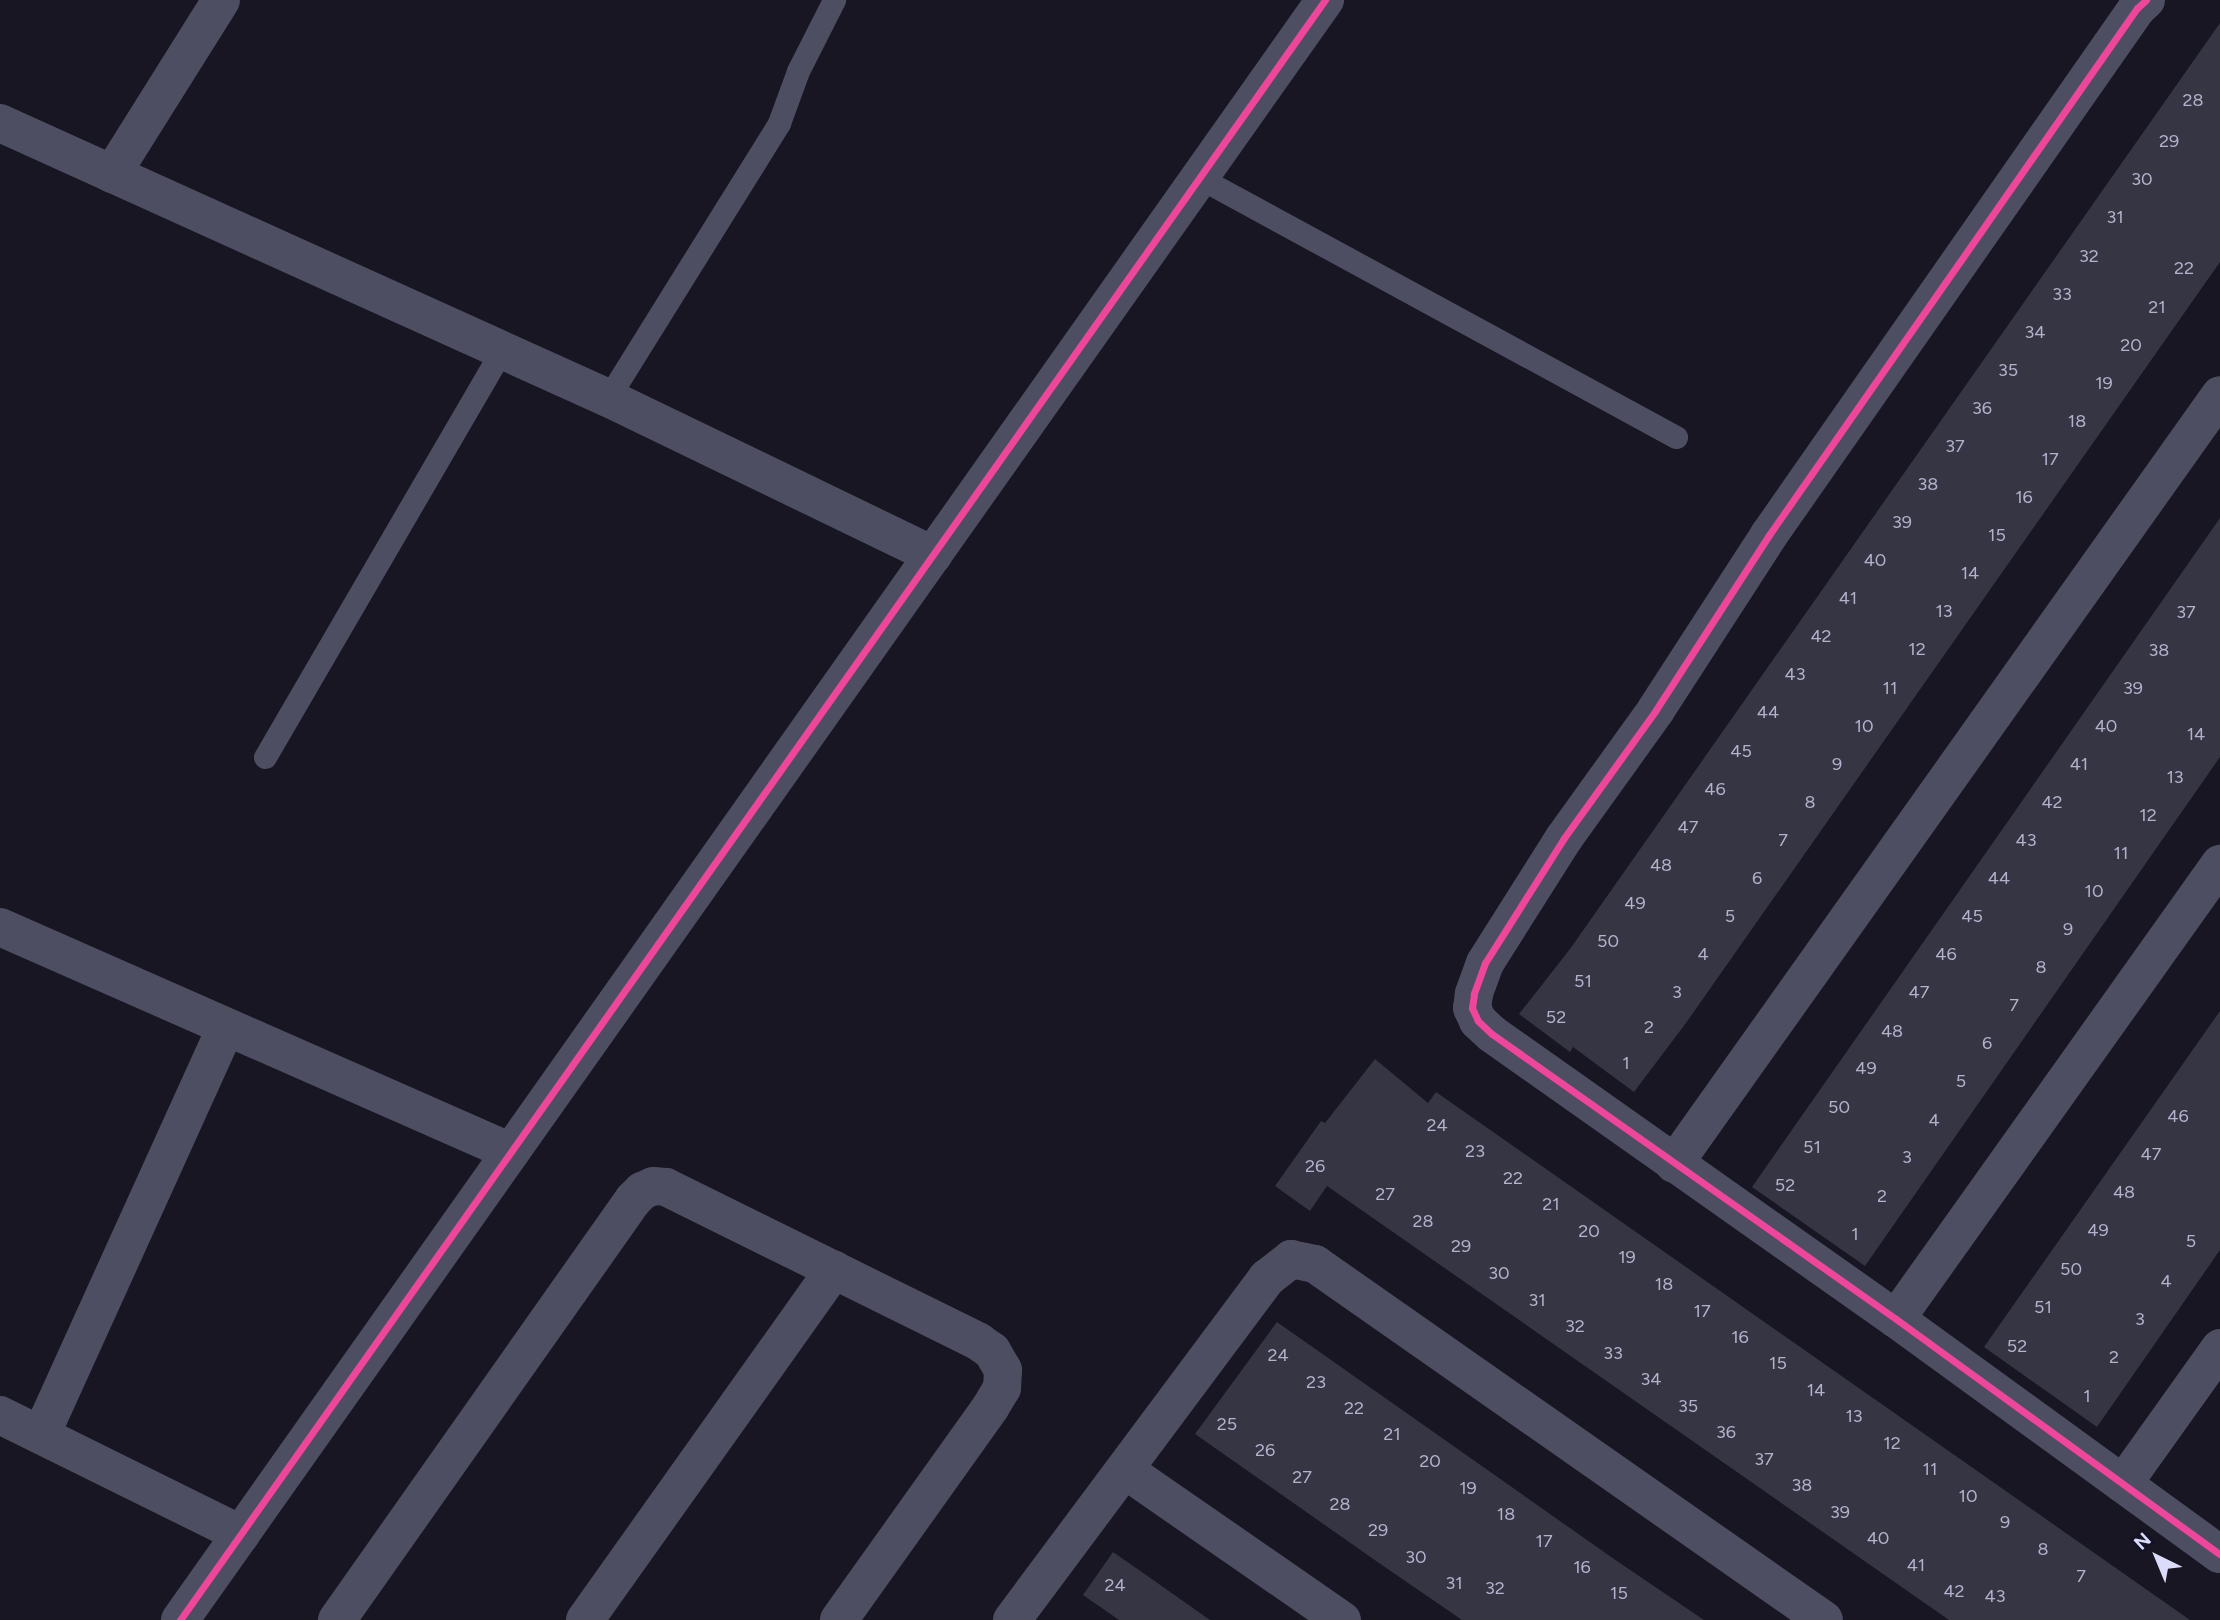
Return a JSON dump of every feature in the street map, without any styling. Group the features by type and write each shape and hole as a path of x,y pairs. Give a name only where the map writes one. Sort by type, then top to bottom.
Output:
{"street":[{"path":"112,174 221,0"},
{"path":"180,1620 1325,0"},
{"path":"2146,0 2137,8 1769,535 1656,710 1564,838 1485,963 1472,1008 1478,1020 1492,1034 1896,1319 2220,1554"},
{"path":"0,123 608,398 933,555"},
{"path":"1674,1164 2220,394"},
{"path":"1896,1319 2220,864"},
{"path":"0,927 512,1152"},
{"path":"41,1435 226,1027"},
{"path":"337,1620 642,1191 653,1186 666,1187 979,1342 992,1351 1003,1370 1002,1388 990,1408 839,1620"},
{"path":"1013,1620 1267,1278 1291,1259 1315,1264 1824,1620"},
{"path":"585,1620 834,1269"},
{"path":"2123,1484 2220,1348"},
{"path":"0,1415 242,1534"},
{"path":"1125,1470 1342,1620"}],"lane":[{"path":"608,398 779,123 798,71 834,0"},
{"path":"1200,178 1676,437"},
{"path":"265,757 502,350"}],"building":[{"path":"2220,23 2220,262 1686,1023 1634,1092 1573,1047 1570,1052 1519,1014 1570,949"},
{"path":"2220,518 2220,757 1865,1266 1752,1187"},
{"path":"2220,1011 2220,1250 2097,1427 1984,1347"},
{"path":"1375,1059 1428,1103 1436,1092 2190,1620 1949,1620 1327,1186 1310,1211 1275,1186 1321,1121 1325,1123"},
{"path":"1277,1322 1704,1620 1462,1620 1379,1563 1195,1434"},
{"path":"1113,1552 1210,1620 1119,1620 1083,1595"}],"cycle path":[{"path":"180,1620 1325,0"},
{"path":"2146,0 2137,8 1769,535 1656,710 1564,838 1485,963 1472,1008 1478,1021 1492,1034 1896,1319 2220,1554"}]}
